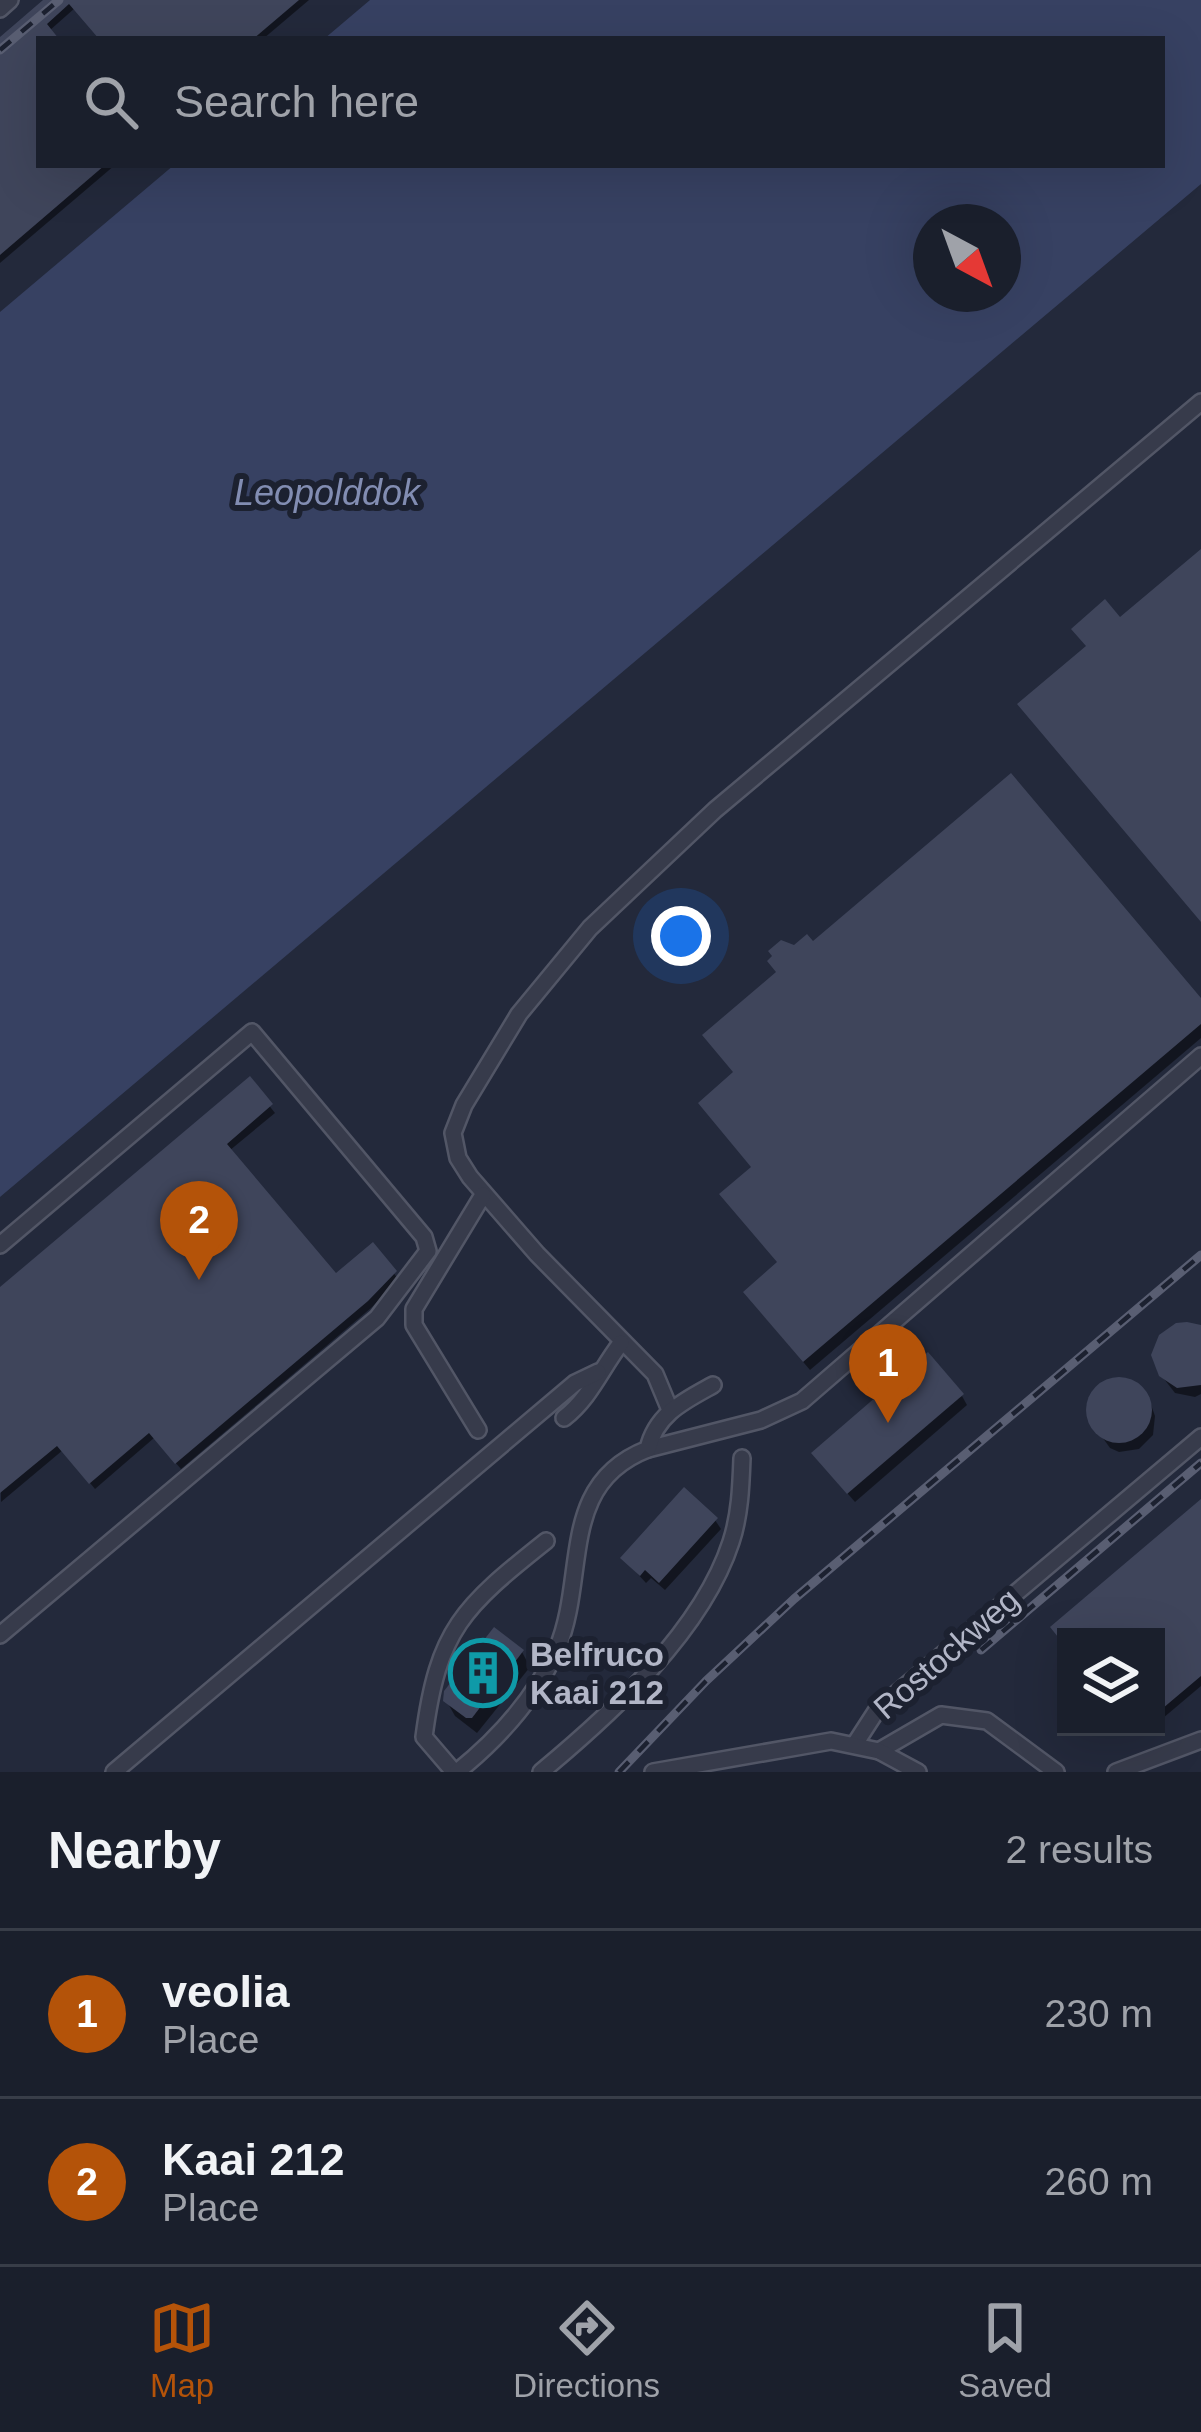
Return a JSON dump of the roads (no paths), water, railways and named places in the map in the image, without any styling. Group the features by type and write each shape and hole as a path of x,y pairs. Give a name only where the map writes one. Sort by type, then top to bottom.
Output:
{"street":[{"path":"0,9 10,0"},
{"path":"670,1409 655,1374 483,1195 458,1158 453,1133 457,1118 519,1014 590,928 716,810 1201,402"},
{"path":"0,1245 252,1032 424,1237 428,1250 376,1318 0,1635"},
{"path":"547,1541 485,1589 443,1646 431,1684 424,1737 455,1772 488,1747 526,1704 558,1647 587,1504 604,1474 629,1456 760,1420 802,1401 1201,1056"},
{"path":"478,1430 414,1325 415,1309 483,1195"},
{"path":"564,1418 586,1401 598,1372 621,1343"},
{"path":"114,1772 575,1383 598,1372"},
{"path":"649,1449 670,1409 713,1385"},
{"name":"Rostockweg","path":"653,1772 806,1744 855,1744 877,1710 1201,1437"},
{"path":"541,1772 649,1670 690,1623 731,1541 742,1458"},
{"path":"879,1751 941,1714 987,1721 1056,1772"},
{"path":"1116,1772 1201,1740"},
{"path":"855,1744 918,1772"}],"water":[{"name":"Leopolddok","path":"370,0 1201,0 1201,184 0,1197 0,312 170,168 1165,168 1165,36 328,36"}],"railway":[{"path":"0,50 59,0"},
{"path":"619,1772 794,1599 1201,1255"},
{"path":"981,1650 1201,1463"}],"place":[{"name":"Kaai 212","path":"199,1280"},
{"name":"veolia","path":"888,1423"},
{"name":"Belfruco Kaai 212","path":"483,1673"}]}
